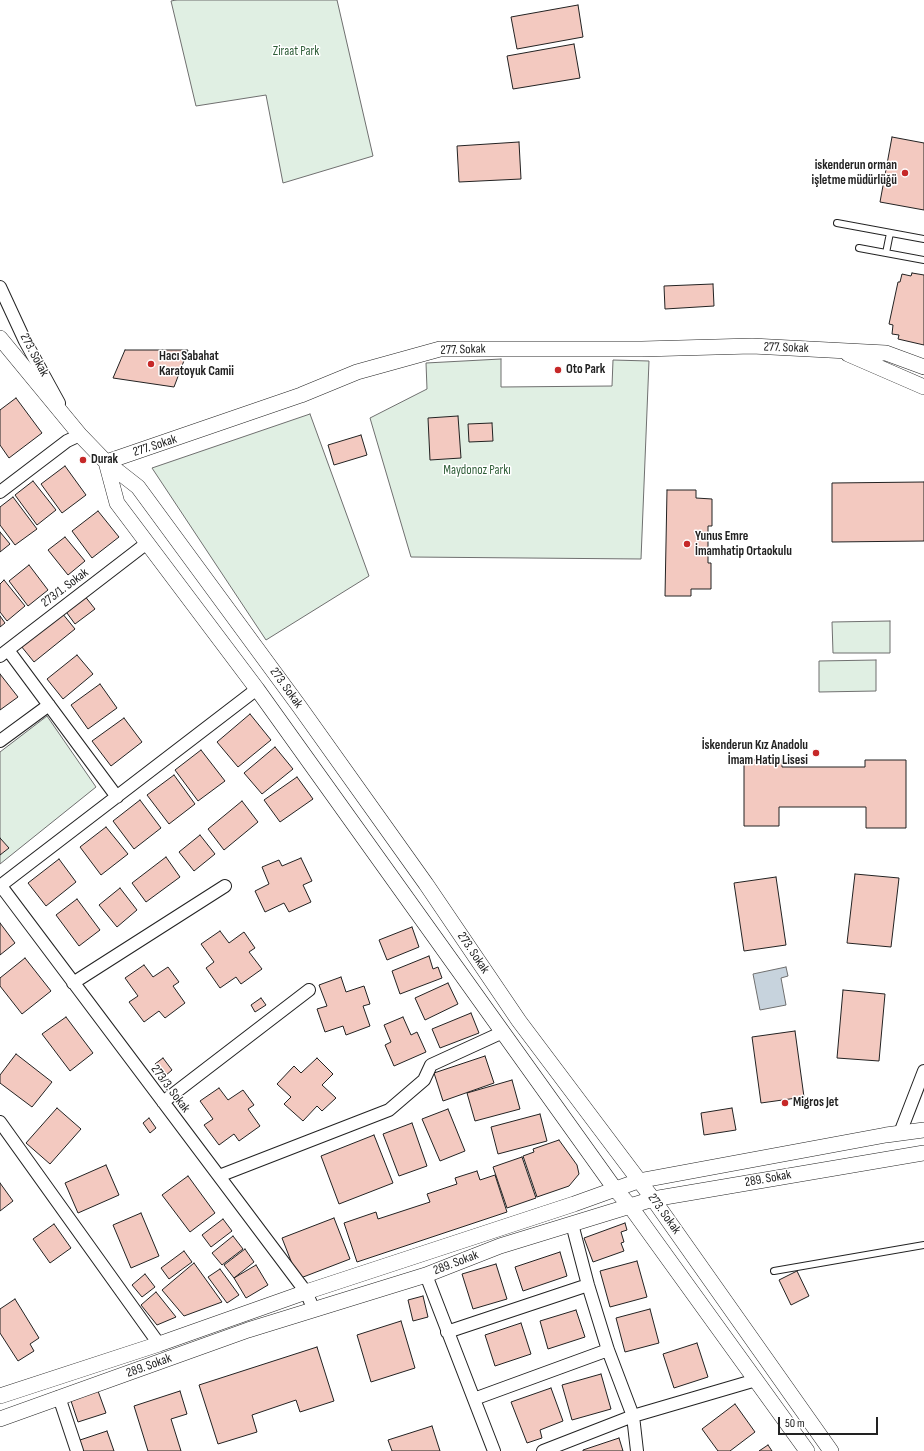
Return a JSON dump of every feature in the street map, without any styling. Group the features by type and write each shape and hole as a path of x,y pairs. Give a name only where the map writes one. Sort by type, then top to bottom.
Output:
{"street":[{"name":"273. Sokak","path":"0,287 25,341 70,422"},
{"name":"273. Sokak","path":"0,338 80,435 106,462 138,487 308,719 426,884 519,1021 653,1199 831,1451"},
{"name":"277. Sokak","path":"106,462 286,400 357,372 440,349 642,349 752,346 886,353 924,367"},
{"name":"277. Sokak","path":"838,350 924,387"},
{"path":"0,492 67,441 80,435"},
{"name":"273. Sokak","path":"106,462 117,503 257,689 615,1189 630,1206 807,1451"},
{"name":"273/1. Sokak","path":"4,653 147,543"},
{"path":"4,653 49,705 117,796"},
{"path":"0,886 257,689"},
{"path":"0,741 49,705"},
{"name":"273/3. Sokak","path":"0,886 306,1292 314,1310"},
{"path":"74,983 225,886"},
{"path":"163,1102 309,990"},
{"path":"219,1176 389,1110 424,1080 431,1065 503,1032"},
{"path":"900,1133 924,1071"},
{"path":"0,1122 159,1344"},
{"path":"0,1396 159,1344 306,1292 574,1204 638,1181 900,1133 924,1130"},
{"name":"289. Sokak","path":"1,1417 248,1330 426,1275 500,1246 653,1199 924,1153"},
{"path":"572,1224 588,1285 608,1350 633,1416 637,1451"},
{"path":"426,1275 494,1451"},
{"path":"447,1332 588,1285"},
{"path":"474,1399 608,1350"},
{"path":"543,1451 633,1416 756,1380"},
{"path":"59,1397 77,1451"}],"lane":[{"path":"837,223 924,239"},
{"path":"886,253 890,233"},
{"path":"859,248 924,260"},
{"path":"774,1271 924,1245"}],"green space":[{"name":"Ziraat Park","path":"337,0 373,156 283,183 266,95 196,106 171,1"},
{"name":"Maydonoz Parkı","path":"501,359 501,387 612,386 613,360 649,361 641,559 411,557 370,418 427,389 426,363"},
{"path":"310,414 369,576 266,640 152,468"},
{"path":"890,621 890,653 833,653 832,622"},
{"path":"876,660 876,691 819,692 819,661"},
{"path":"47,716 96,787 0,864 0,752"}],"shaded area":[{"path":"786,967 788,976 781,978 786,1005 760,1010 753,974"}],"building":[{"path":"578,5 583,37 517,49 511,17"},
{"path":"574,44 580,78 513,89 507,56"},
{"name":"iskenderun orman işletme müdürlüğü","path":"892,137 924,143 924,210 880,202"},
{"path":"519,142 521,179 459,182 457,146"},
{"path":"912,273 924,275 924,345 898,339 899,335 892,334 893,325 889,324 898,282 900,282 902,274 911,276"},
{"path":"713,284 714,306 665,309 664,286"},
{"name":"Hacı Sabahat Karatoyuk Camii","path":"125,350 188,350 174,387 113,378"},
{"path":"16,398 42,433 9,458 0,445 0,410"},
{"path":"458,416 461,458 430,460 428,418"},
{"path":"492,423 493,441 469,442 468,424"},
{"path":"361,435 367,455 334,465 328,445"},
{"path":"65,466 86,495 62,513 41,484"},
{"path":"33,481 56,510 37,525 15,495"},
{"path":"924,482 924,541 832,542 832,483"},
{"name":"Yunus Emre İmamhatip Ortaokulu","path":"667,490 696,490 696,498 712,499 712,526 708,526 708,563 711,563 711,589 691,589 691,596 665,596"},
{"path":"13,497 37,529 15,545 0,525 0,507"},
{"path":"98,511 119,537 92,558 72,531"},
{"path":"0,532 10,544 0,552"},
{"path":"65,537 85,561 68,575 48,550"},
{"path":"29,565 48,590 28,606 9,581"},
{"path":"4,580 25,606 7,621 0,612 0,584"},
{"path":"84,595 95,609 75,624 64,609"},
{"path":"62,613 75,629 34,662 21,646"},
{"path":"0,616 5,623 0,627"},
{"path":"77,655 93,674 63,699 47,679"},
{"path":"0,674 18,697 0,710"},
{"path":"100,684 117,708 88,729 71,705"},
{"path":"250,714 271,740 238,767 217,742"},
{"path":"124,718 142,742 111,766 92,741"},
{"path":"275,747 293,769 262,794 244,773"},
{"path":"201,750 225,781 198,801 175,770"},
{"path":"744,760 782,760 782,767 865,767 865,760 906,760 906,828 866,828 866,807 779,807 779,826 744,826"},
{"path":"174,775 195,804 169,824 147,795"},
{"path":"297,777 313,799 280,822 264,800"},
{"path":"140,800 161,828 134,849 113,821"},
{"path":"242,801 258,822 224,850 208,829"},
{"path":"106,827 128,854 101,875 80,847"},
{"path":"200,835 215,854 194,871 179,852"},
{"path":"0,838 9,848 0,855"},
{"path":"166,857 180,877 146,902 132,883"},
{"path":"301,858 312,881 303,885 311,902 289,912 284,903 265,912 255,891 269,884 262,867 279,860 282,866"},
{"path":"59,859 76,882 46,906 28,883"},
{"path":"855,874 899,878 891,947 847,943"},
{"path":"776,877 786,945 744,951 734,883"},
{"path":"120,888 137,910 117,927 99,905"},
{"path":"77,899 100,930 79,946 56,915"},
{"path":"0,923 15,943 0,955"},
{"path":"412,927 419,947 387,960 379,940"},
{"path":"220,931 229,943 244,932 255,948 249,952 262,969 241,984 236,977 220,988 206,968 214,962 201,944"},
{"path":"429,956 433,969 438,967 442,978 400,994 392,971"},
{"path":"25,958 51,991 22,1014 0,986 0,978"},
{"path":"144,965 153,977 168,967 179,982 173,986 185,1003 165,1018 159,1011 144,1022 129,1002 138,996 125,978"},
{"path":"341,977 346,992 364,986 370,1004 363,1006 370,1026 346,1035 343,1026 325,1032 317,1009 327,1006 319,985"},
{"path":"448,983 458,1004 425,1020 415,998"},
{"path":"843,990 885,994 879,1061 837,1058"},
{"path":"261,998 266,1005 255,1012 251,1005"},
{"path":"471,1013 479,1033 440,1048 432,1029"},
{"path":"66,1017 93,1053 70,1071 42,1034"},
{"path":"403,1017 411,1035 417,1032 426,1052 394,1066 385,1045 391,1042 384,1025"},
{"path":"795,1031 804,1097 761,1103 752,1037"},
{"path":"16,1054 52,1082 32,1107 0,1083 0,1075"},
{"path":"485,1056 494,1083 443,1101 434,1073"},
{"path":"163,1058 172,1070 165,1076 155,1064"},
{"path":"317,1058 333,1074 322,1085 336,1098 322,1111 317,1106 303,1121 284,1104 291,1097 277,1084 294,1066 301,1073"},
{"path":"512,1080 520,1109 475,1121 467,1093"},
{"path":"219,1088 228,1100 243,1090 254,1105 248,1109 260,1126 239,1141 234,1134 219,1145 204,1125 213,1119 200,1101"},
{"path":"57,1108 81,1129 50,1164 26,1143"},
{"path":"732,1108 736,1130 704,1135 701,1113"},
{"path":"448,1109 465,1151 440,1161 422,1119"},
{"path":"540,1114 547,1141 498,1154 491,1127"},
{"path":"149,1118 156,1128 150,1133 143,1123"},
{"path":"412,1123 427,1166 399,1176 383,1134"},
{"path":"374,1135 393,1183 339,1204 321,1156"},
{"path":"559,1140 577,1165 579,1174 569,1186 537,1197 523,1156 534,1152 533,1149"},
{"path":"522,1157 536,1198 507,1208 493,1167"},
{"path":"106,1165 119,1195 78,1213 65,1183"},
{"path":"477,1171 480,1180 495,1175 507,1212 357,1262 344,1223 376,1212 378,1219 430,1202 427,1194 457,1184 455,1178"},
{"path":"188,1176 215,1213 190,1232 162,1195"},
{"path":"0,1183 13,1201 0,1211"},
{"path":"141,1213 159,1256 131,1268 113,1225"},
{"path":"334,1218 350,1259 298,1279 282,1238"},
{"path":"223,1219 232,1231 211,1247 202,1235"},
{"path":"625,1223 627,1230 621,1232 624,1242 621,1243 624,1251 593,1262 584,1238"},
{"path":"54,1224 71,1248 50,1263 33,1239"},
{"path":"233,1236 243,1249 222,1265 212,1253"},
{"path":"245,1249 254,1262 234,1278 224,1265"},
{"path":"184,1251 192,1262 169,1279 161,1268"},
{"path":"560,1252 567,1276 523,1291 515,1267"},
{"path":"637,1261 647,1297 610,1307 600,1271"},
{"path":"194,1263 222,1302 184,1316 162,1290"},
{"path":"496,1264 507,1299 473,1309 462,1274"},
{"path":"256,1265 268,1285 246,1298 234,1278"},
{"path":"220,1269 239,1295 227,1303 208,1277"},
{"path":"797,1271 809,1296 791,1305 779,1280"},
{"path":"145,1274 155,1287 142,1297 132,1285"},
{"path":"156,1292 176,1317 157,1325 141,1305"},
{"path":"423,1296 428,1317 413,1321 408,1300"},
{"path":"15,1299 39,1338 30,1344 34,1351 18,1361 0,1333 0,1309"},
{"path":"650,1309 659,1343 625,1352 616,1318"},
{"path":"576,1310 585,1337 548,1349 540,1321"},
{"path":"401,1321 415,1368 371,1382 357,1335"},
{"path":"521,1323 531,1354 495,1366 485,1335"},
{"path":"697,1343 708,1377 674,1388 663,1354"},
{"path":"317,1347 334,1401 300,1412 296,1400 252,1415 257,1432 218,1444 199,1385"},
{"path":"601,1374 611,1409 572,1420 562,1385"},
{"path":"551,1388 563,1421 540,1430 542,1438 527,1443 511,1402"},
{"path":"98,1391 106,1413 78,1422 71,1401"},
{"path":"180,1391 187,1414 171,1419 181,1451 148,1451 134,1406"},
{"path":"735,1404 755,1432 730,1451 718,1451 702,1429"},
{"path":"432,1426 440,1451 392,1451 388,1440"},
{"path":"107,1431 114,1451 81,1451 77,1441"},
{"path":"619,1438 623,1451 583,1451 583,1450"},
{"path":"768,1445 772,1451 759,1451"}],"place":[{"name":"iskenderun orman işletme müdürlüğü","path":"905,173"},
{"name":"Hacı Sabahat Karatoyuk Camii","path":"151,364"},
{"name":"Oto Park","path":"558,370"},
{"name":"Durak","path":"83,460"},
{"name":"Yunus Emre İmamhatip Ortaokulu","path":"687,544"},
{"name":"İskenderun Kız Anadolu İmam Hatip Lisesi","path":"816,753"},
{"name":"Migros Jet","path":"785,1103"}]}
